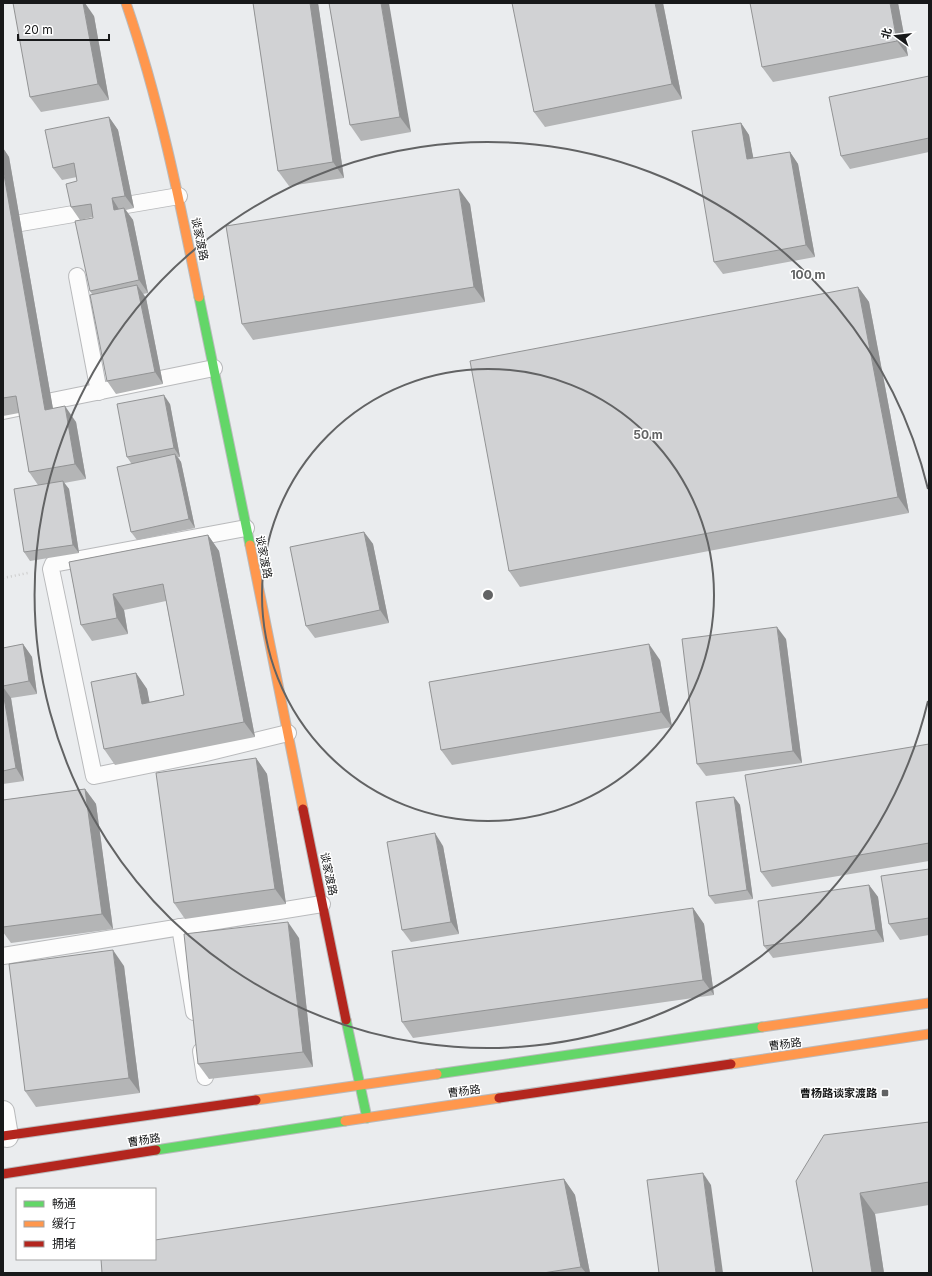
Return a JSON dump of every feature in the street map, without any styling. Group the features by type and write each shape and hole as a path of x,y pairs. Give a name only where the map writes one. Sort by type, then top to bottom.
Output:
{"main road":[{"name":"谈家渡路","path":"126,3 148,72 164,131 214,368 322,904 367,1118"},
{"name":"曹杨路","path":"5,1136 929,1003"},
{"name":"曹杨路","path":"3,1174 929,1034"}],"street":[{"path":"3,1112 5,1136"}],"lane":[{"path":"3,226 178,196"},
{"path":"77,276 99,392"},
{"path":"3,411 214,368"},
{"path":"246,528 53,564 50,568 94,776 202,754 288,733"},
{"path":"3,956 322,904"},
{"path":"180,927 205,1077"}],"building":[{"path":"13,3 83,3 98,84 30,97"},
{"path":"253,3 310,3 333,162 278,171"},
{"path":"329,3 381,3 400,117 350,125"},
{"path":"512,3 655,3 672,84 534,112"},
{"path":"750,3 890,3 897,41 762,67"},
{"path":"929,76 929,138 841,156 829,97"},
{"path":"109,117 125,196 112,198 114,210 124,208 139,280 90,291 75,221 93,218 91,204 71,207 66,184 77,181 74,163 53,168 45,130"},
{"path":"741,123 747,159 790,152 806,245 714,262 692,131"},
{"path":"3,169 45,410 65,406 75,464 29,472 16,396 3,398"},
{"path":"459,189 474,287 242,324 226,226"},
{"path":"137,285 155,372 107,381 90,295"},
{"path":"858,287 898,497 509,571 470,361"},
{"path":"164,395 174,448 127,457 117,404"},
{"path":"175,454 189,519 131,532 117,467"},
{"path":"63,481 73,545 24,552 14,489"},
{"path":"364,532 380,610 306,626 290,547"},
{"path":"208,535 244,722 104,749 91,682 136,673 142,704 184,695 163,584 113,594 117,618 81,625 69,562"},
{"path":"777,627 793,751 697,764 682,639"},
{"path":"23,644 29,681 3,686 3,648"},
{"path":"649,644 661,712 441,750 429,682"},
{"path":"3,692 16,768 3,771"},
{"path":"929,744 929,843 761,872 745,775"},
{"path":"256,758 275,889 174,903 156,773"},
{"path":"85,789 102,914 3,927 3,800"},
{"path":"734,797 747,890 709,896 696,802"},
{"path":"435,833 451,922 402,930 387,842"},
{"path":"929,869 929,918 889,924 881,876"},
{"path":"869,885 876,930 764,946 758,901"},
{"path":"693,908 703,980 402,1022 392,951"},
{"path":"288,922 303,1052 198,1064 184,934"},
{"path":"113,950 129,1078 25,1091 9,964"},
{"path":"929,1122 929,1182 860,1193 872,1273 813,1273 796,1181 824,1135"},
{"path":"703,1173 716,1273 659,1273 647,1180"},
{"path":"564,1179 581,1267 543,1273 102,1273 101,1260 156,1260 156,1240"}],"traffic: fast":[{"path":"199,297 250,545"},
{"path":"346,1020 367,1118"},
{"path":"437,1074 762,1027"},
{"path":"156,1150 345,1121"}],"traffic: slow":[{"path":"126,3 149,76 158,112 176,186 199,297"},
{"path":"250,545 303,809"},
{"path":"762,1027 929,1003"},
{"path":"731,1064 929,1034"},
{"path":"256,1100 437,1074"},
{"path":"345,1121 499,1098"}],"traffic: jam":[{"path":"303,809 346,1020"},
{"path":"499,1098 731,1064"},
{"path":"3,1136 256,1100"},
{"path":"3,1174 156,1150"}],"place":[{"name":"曹杨路谈家渡路","path":"885,1093"}]}
